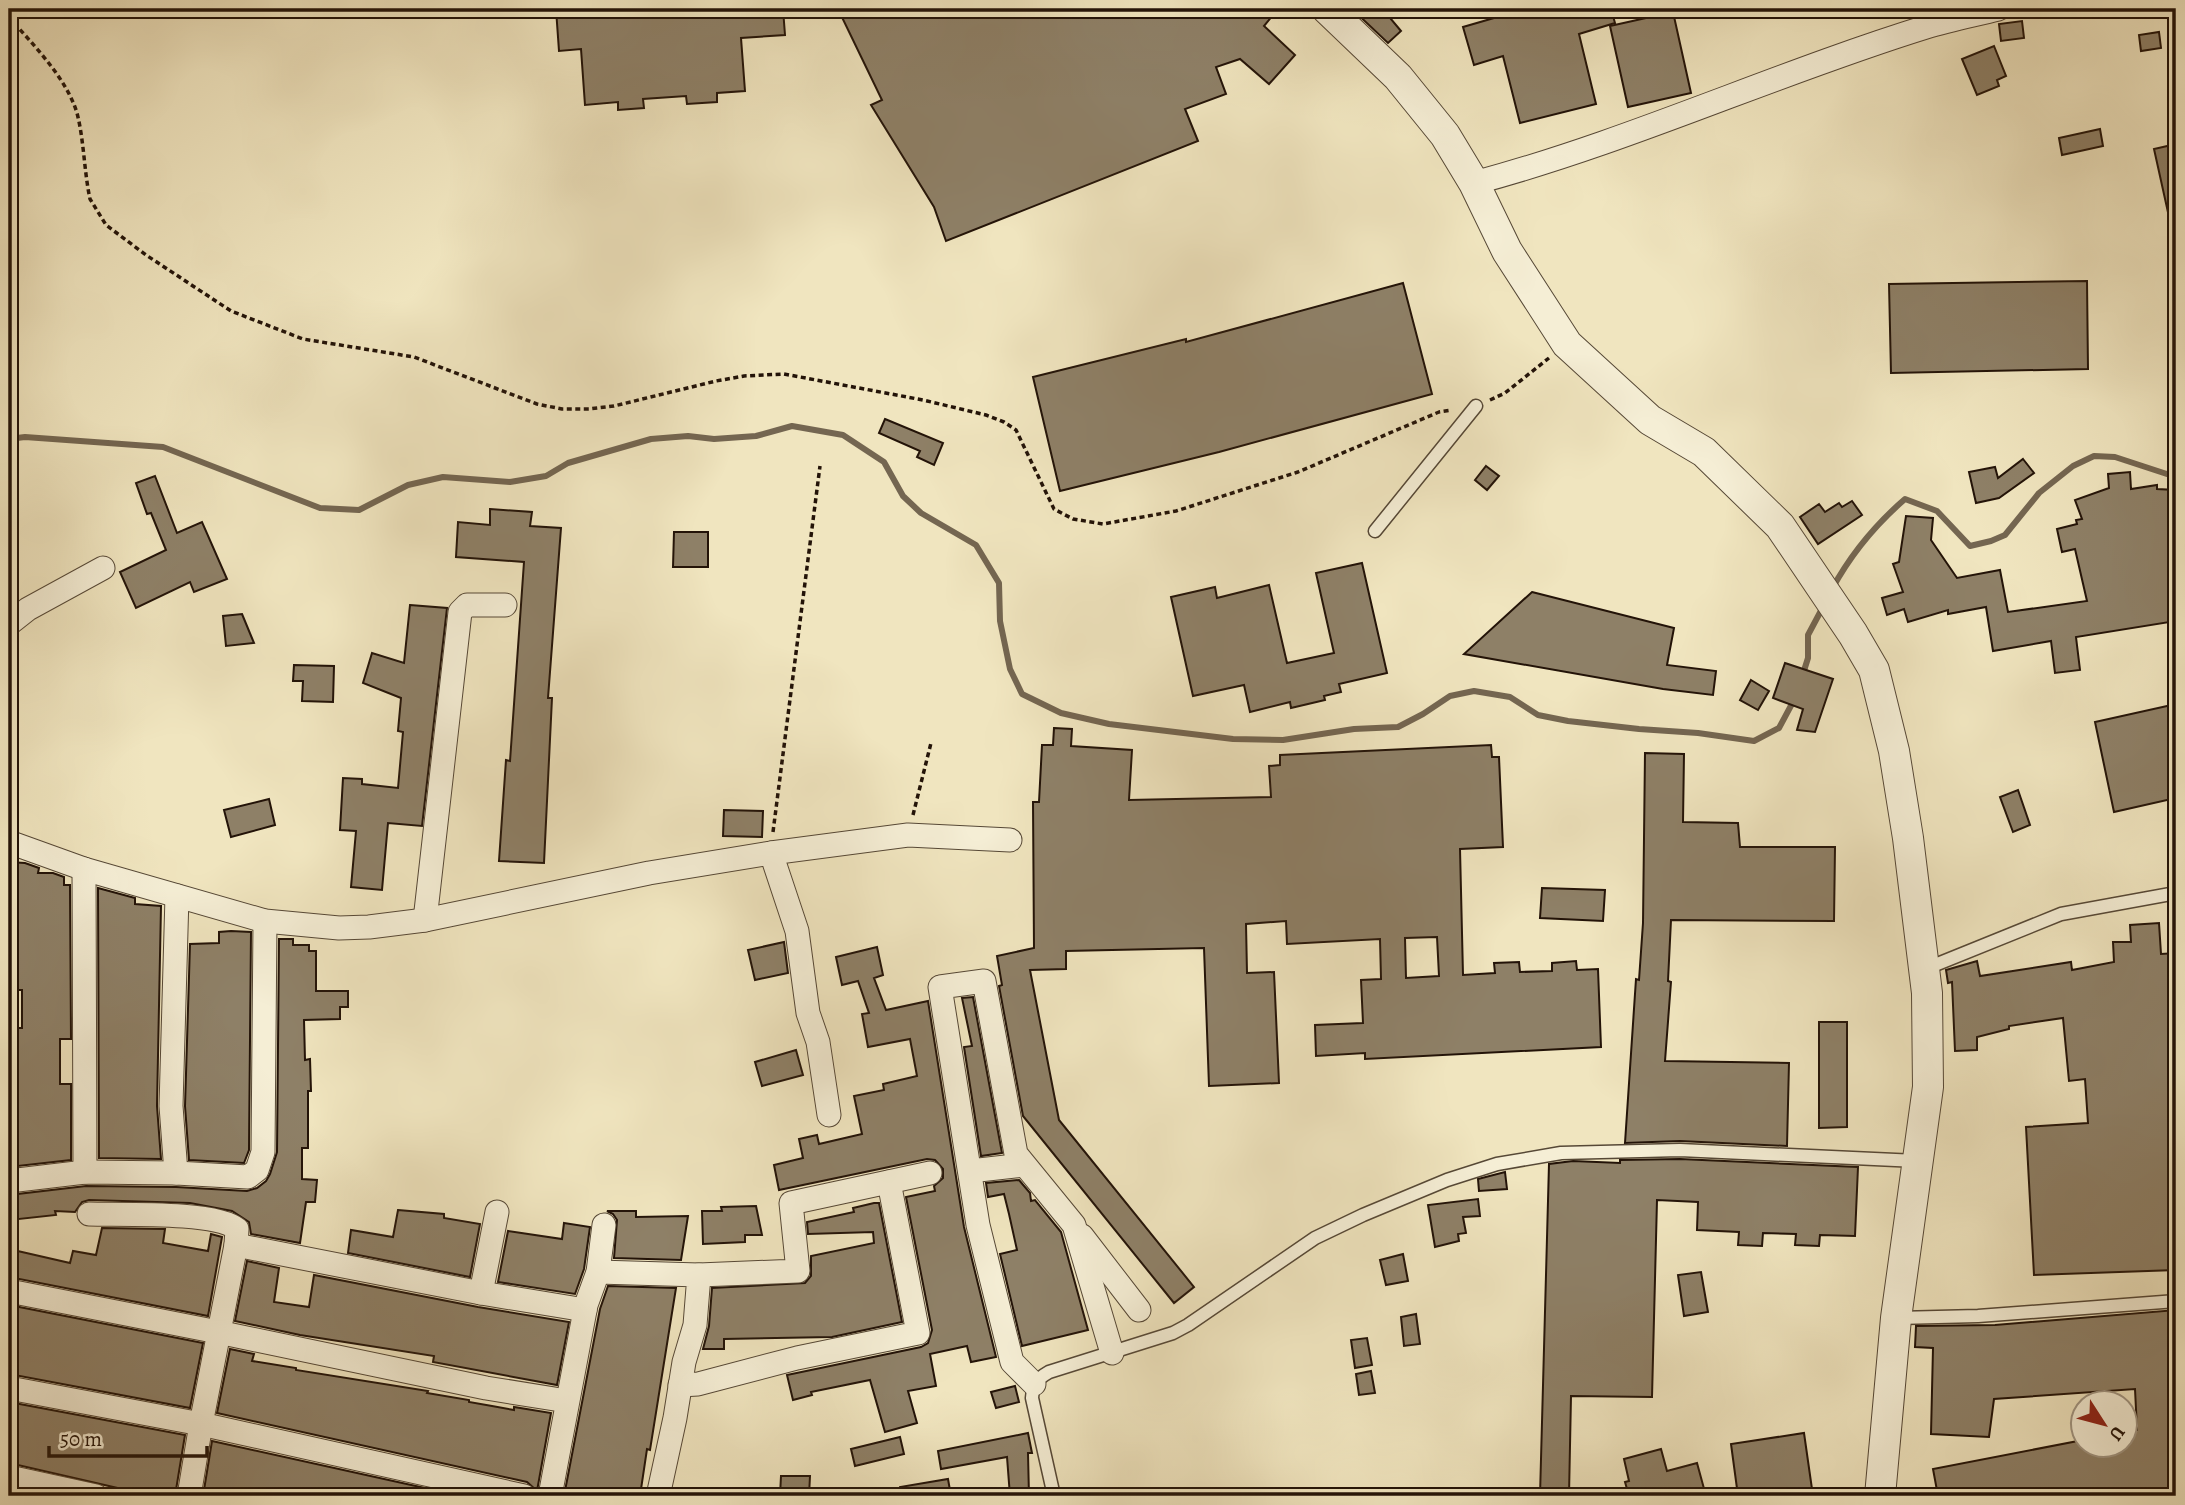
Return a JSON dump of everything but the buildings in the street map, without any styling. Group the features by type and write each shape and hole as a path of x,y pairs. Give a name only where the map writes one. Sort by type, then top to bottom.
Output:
{"street":[{"path":"1328,9 1398,77 1445,135 1474,183 1507,251 1567,344 1650,420 1704,452 1780,526 1874,670 1888,724 1908,838 1925,969 1928,1087 1896,1318 1880,1496"},
{"path":"1474,183 1516,172 1927,27 1998,9"},
{"path":"9,624 28,609 103,568"},
{"path":"425,920 460,612 467,605 505,605"},
{"path":"9,842 84,869 265,921 369,928 425,920 649,873 771,853 908,835 1010,840"},
{"path":"771,853 797,931 808,1013 818,1042 829,1115"},
{"path":"84,869 85,1172"},
{"path":"176,1173 171,1106 177,896"},
{"path":"9,1181 85,1172 247,1177 253,1175 263,1152 265,921"},
{"path":"1034,1384 1012,1362 978,1225 940,987 984,981 1016,1154 1139,1310"},
{"path":"970,1171 1024,1165"},
{"path":"598,1272 699,1275 798,1271 791,1203 930,1173"},
{"path":"680,1385 698,1384 797,1358 918,1333 889,1182"},
{"path":"481,1293 497,1212"},
{"path":"89,1214 177,1216 228,1223 237,1228 189,1496"},
{"path":"550,1496 585,1310 598,1272 604,1225"},
{"path":"1074,1225 1112,1353"},
{"path":"236,1245 481,1293 585,1310"},
{"path":"658,1496 684,1362 695,1325 699,1275"},
{"path":"9,1291 486,1388 567,1401"},
{"path":"9,1388 201,1424 524,1496"},
{"path":"9,1477 96,1496"}],"lane":[{"path":"1375,531 1476,406"},
{"path":"1925,969 2061,914 2176,893"},
{"path":"1054,1496 1032,1398 1037,1379 1049,1372 1164,1336 1188,1325 1315,1238 1447,1180 1497,1164 1561,1153 1680,1150 1918,1161"},
{"path":"1896,1318 1978,1317 2176,1301"}],"path":[{"path":"9,17 50,68 72,101 77,115 90,198 94,209 106,225 231,311 303,338 414,358 537,404 562,409 614,407 716,381 744,376 784,374 923,400 986,415 1016,430 1054,509 1073,519 1103,524 1176,511 1298,472 1439,412 1476,406 1505,393 1567,344"},
{"path":"771,853 820,466"},
{"path":"908,835 931,743"}],"waterway":[{"path":"9,439 25,437 163,447 320,508 359,510 408,485 443,477 510,482 546,476 568,463 651,439 756,436 792,426 843,435 884,462 903,496 921,513 976,545 999,583 1000,621 1010,669 1022,694 1061,713 1109,724 1233,739 1283,740 1354,729 1398,727 1450,696 1474,691 1510,697 1538,715 1568,721 1754,741 1779,728 1794,700"},
{"path":"1832,589 1864,541 1905,499 1937,511 1970,546 2005,535 2039,493 2073,466 2094,456 2115,457 2176,477"},
{"path":"1802,677 1808,658 1808,635 1824,605"}]}
